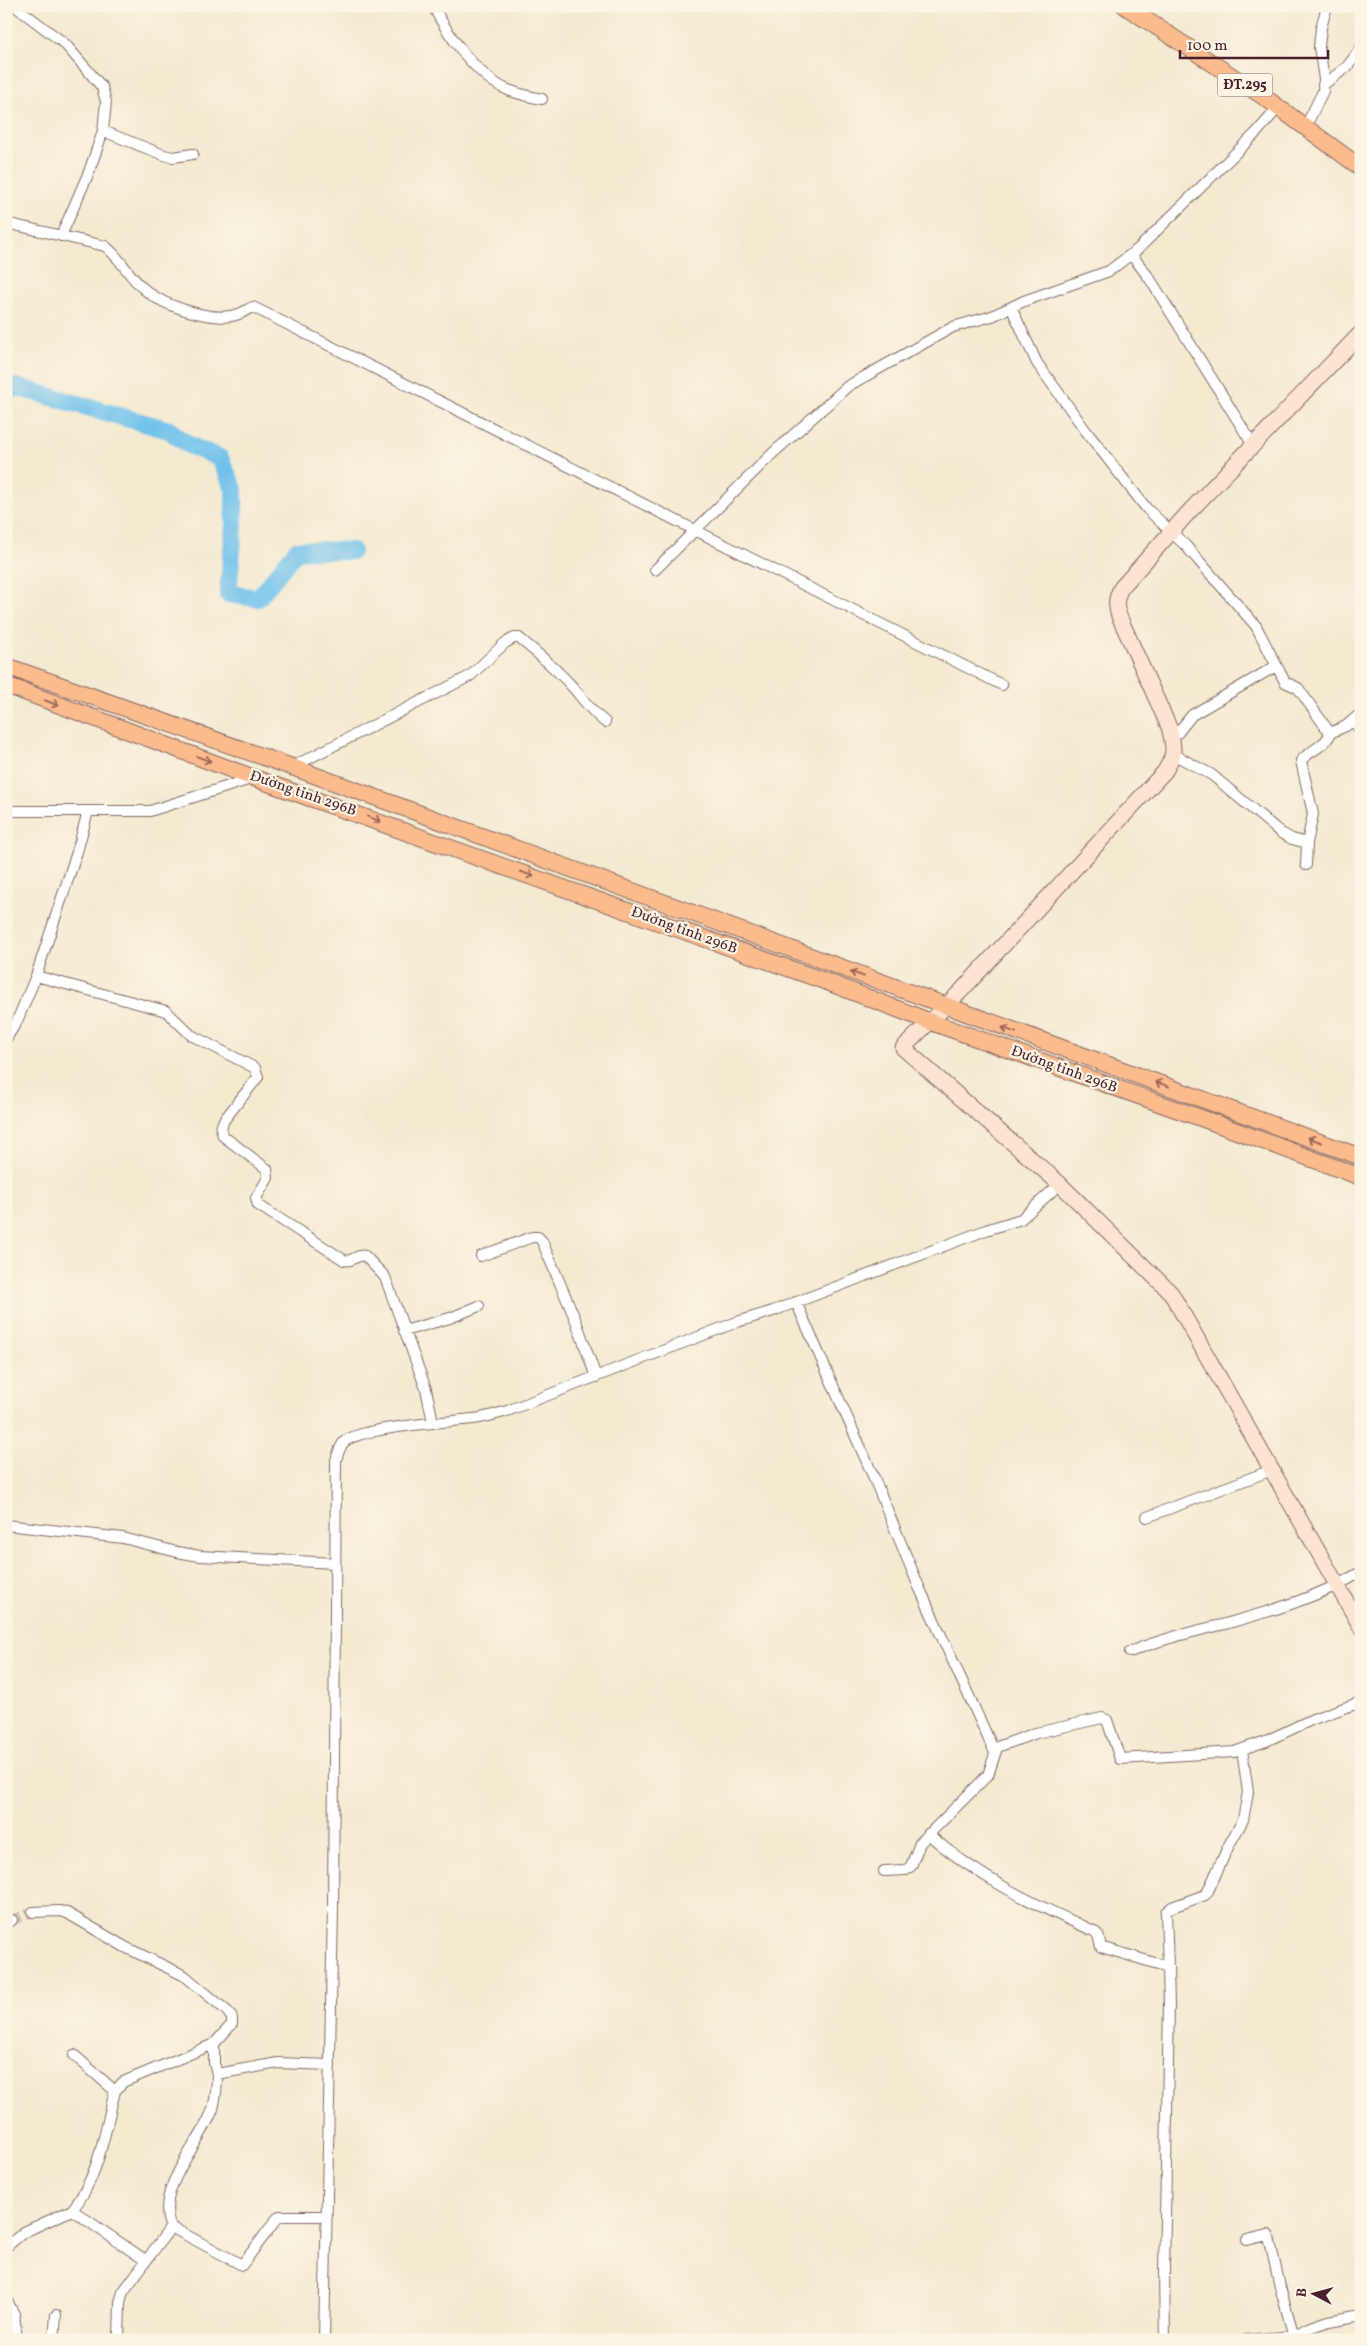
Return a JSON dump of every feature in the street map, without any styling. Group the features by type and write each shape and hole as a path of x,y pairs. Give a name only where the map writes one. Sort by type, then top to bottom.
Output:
{"main road":[{"name":"ĐT.295","path":"1125,6 1278,108 1361,168"},
{"name":"Đường tỉnh 296B","path":"6,666 292,767 945,1007 1361,1157"},
{"name":"Đường tỉnh 296B","path":"6,686 254,778 830,983 931,1022 1361,1177"}],"street":[{"path":"15,6 65,44 102,87 106,102 103,131 61,236"},
{"path":"433,6 458,46 488,77 506,89 542,99"},
{"path":"1305,128 1323,92 1319,47 1326,6"},
{"path":"1323,84 1347,67 1361,48"},
{"path":"655,570 773,453 848,386 953,327 992,316 1108,271 1131,254 1224,164 1278,108"},
{"path":"103,131 164,155 173,157 193,154"},
{"path":"6,223 105,246 113,252 126,272 145,290 175,306 197,313 224,316 239,314 253,307 1002,686"},
{"path":"1131,254 1150,278 1253,446"},
{"path":"1011,308 1038,363 1106,458 1147,509 1170,533 1185,545 1256,626 1285,682 1298,688 1330,733"},
{"path":"1306,843 1292,839 1281,832 1212,775 1173,747 1116,607 1117,595 1121,588 1170,533 1361,333"},
{"path":"292,767 470,676 505,643 514,638 520,638 545,658 604,722"},
{"path":"1276,666 1192,715 1173,747 1171,762 1158,780 931,1022 903,1048 1060,1184 1171,1293 1361,1627"},
{"path":"1306,865 1306,843 1313,814 1300,760 1328,739 1330,733 1357,717 1361,731"},
{"path":"6,812 150,811 254,778"},
{"path":"6,1039 17,1021 36,976 88,811"},
{"path":"36,976 166,1011 191,1035 255,1068 258,1077 224,1120 221,1128 223,1136 267,1169 268,1178 256,1198 256,1202 344,1260 351,1260 359,1255 365,1256 385,1277 426,1389 434,1422"},
{"path":"324,2340 335,1754 336,1460 343,1443 354,1437 434,1422 488,1417 736,1322 796,1302 986,1230 1021,1219 1060,1184"},
{"path":"481,1256 532,1237 538,1237 542,1240 576,1320 596,1377"},
{"path":"796,1302 874,1478 919,1588 995,1753"},
{"path":"404,1331 450,1318 479,1306"},
{"path":"1147,1517 1173,1509 1272,1470"},
{"path":"6,1525 123,1538 200,1556 336,1563"},
{"path":"1130,1652 1294,1602 1338,1586 1361,1572"},
{"path":"884,1871 906,1870 911,1866 920,1843 988,1775 995,1753 1000,1746 1036,1733 1102,1718 1107,1720 1120,1759 1197,1753 1222,1755 1266,1742 1338,1709 1361,1702"},
{"path":"1165,2340 1164,2272 1169,2014 1166,1912 1172,1907 1208,1891 1229,1845 1243,1820 1248,1792 1242,1750"},
{"path":"928,1834 985,1877 1042,1909 1094,1931 1098,1935 1101,1947 1168,1967"},
{"path":"33,1912 60,1911 67,1913 124,1947 186,1976 227,2011 232,2018 231,2028 217,2039 214,2044 214,2063 218,2074 212,2110 170,2193 166,2209 167,2218 171,2226 242,2264 279,2216 327,2216"},
{"path":"6,2247 24,2232 72,2210 88,2187 94,2172 115,2091 123,2082 214,2044"},
{"path":"74,2055 115,2091"},
{"path":"218,2074 278,2063 330,2065"},
{"path":"72,2210 145,2260"},
{"path":"119,2340 120,2302 123,2292 171,2226"},
{"path":"1247,2240 1269,2236 1294,2338"},
{"path":"6,2299 14,2314 17,2340"},
{"path":"54,2340 56,2315"},
{"path":"1246,2340 1294,2338 1308,2328 1329,2321 1361,2315"}],"waterway":[{"path":"6,393 17,387 169,430 189,445 220,458 234,489 234,526 228,594 258,598 297,550 352,551"}],"tunnel":[{"path":"12,1920 33,1912"}]}
